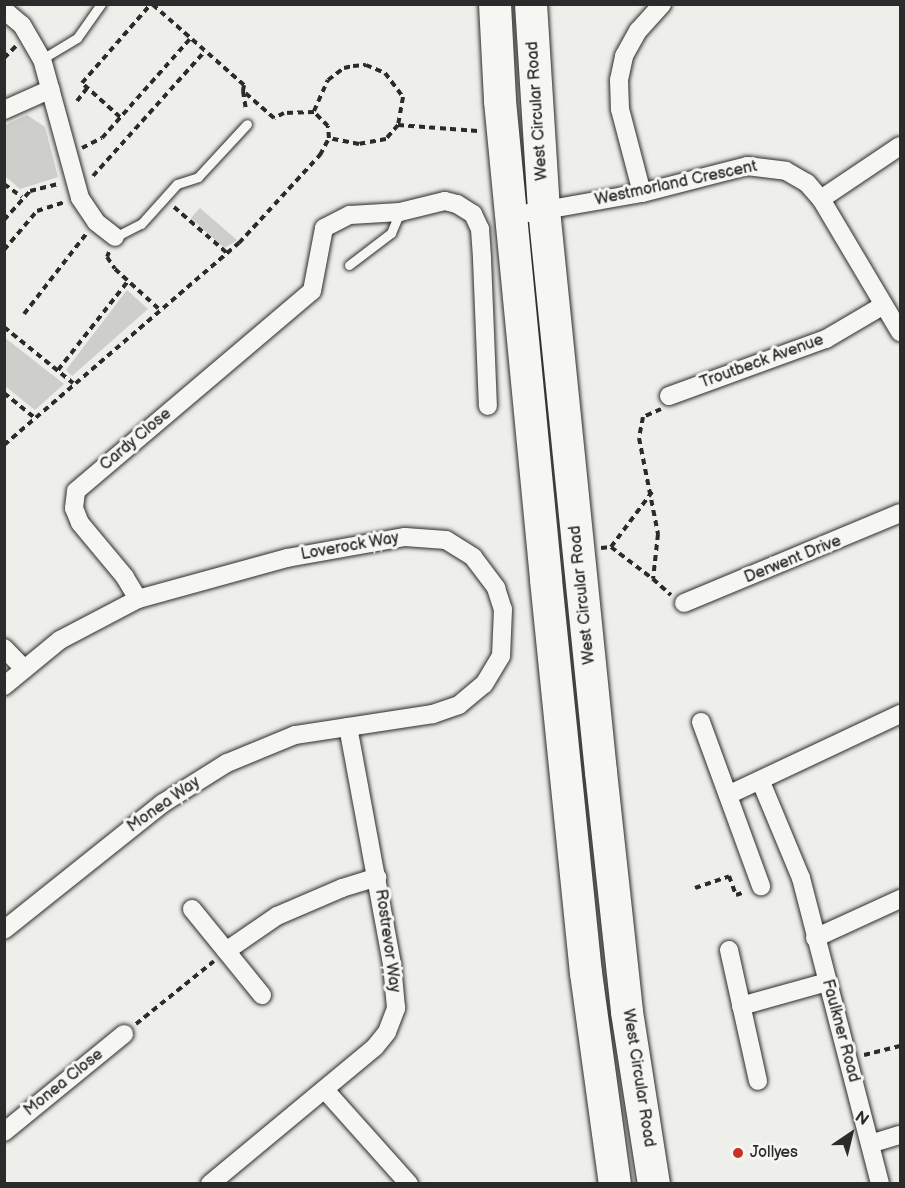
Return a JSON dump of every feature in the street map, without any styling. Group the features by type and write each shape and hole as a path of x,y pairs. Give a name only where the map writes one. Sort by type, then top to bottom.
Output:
{"highway":[{"path":"495,4 511,216 586,973 615,1184"},
{"name":"West Circular Road","path":"531,4 544,210 627,1012 654,1184"},
{"path":"627,1012 623,1105 637,1184"}],"street":[{"path":"642,193 620,109 619,80 624,56 638,31 662,4"},
{"path":"4,10 22,26 42,59 77,188 96,222 115,237"},
{"path":"4,110 51,89"},
{"path":"821,199 900,146"},
{"name":"Westmorland Crescent","path":"511,216 642,193 747,166 766,166 786,171 807,183 821,199 900,332"},
{"path":"400,212 445,201 457,204 473,214 480,229 488,406"},
{"name":"Cardy Close","path":"138,599 125,577 80,522 74,508 76,491 312,291 324,228 350,215 400,212"},
{"name":"Troutbeck Avenue","path":"669,396 826,339 884,305"},
{"name":"Derwent Drive","path":"684,603 851,537 900,513"},
{"name":"Loverock Way","path":"4,686 60,640 138,599 287,558 405,537 446,540 472,557 496,588 504,624 501,656 484,684 459,705 433,714 348,727"},
{"path":"4,648 24,669"},
{"path":"728,795 761,782 900,714"},
{"path":"701,722 761,886"},
{"name":"Rostrevor Way","path":"210,1184 375,1047 387,1032 396,1008 377,877 348,727"},
{"name":"Monea Way","path":"4,930 163,803 227,763 295,735 348,727"},
{"name":"Faulkner Road","path":"761,782 801,878 880,1184"},
{"path":"226,951 277,916 342,888 377,877"},
{"path":"815,938 900,899"},
{"path":"192,909 262,995"},
{"path":"729,950 758,1081"},
{"path":"741,1006 827,982"},
{"name":"Monea Close","path":"4,1132 124,1034"},
{"path":"325,1089 409,1184"},
{"path":"870,1144 900,1135"}],"lane":[{"path":"42,59 77,38 101,4"},
{"path":"115,237 141,224 177,184 198,177 247,123"},
{"path":"349,265 391,233 400,212"}],"path":[{"path":"120,117 82,82 152,4 244,85 247,123"},
{"path":"68,155 102,138 190,39"},
{"path":"4,250 37,211 88,181 205,51"},
{"path":"314,112 328,80 336,72 366,65 392,79 403,97 398,125 386,139 359,144 329,138"},
{"path":"77,101 87,88"},
{"path":"4,445 159,309 239,243 320,155 329,138 328,126 314,112 284,113 274,118 243,91"},
{"path":"398,125 480,131"},
{"path":"4,184 22,197"},
{"path":"4,220 30,190 77,188"},
{"path":"164,198 226,252"},
{"path":"24,314 96,222"},
{"path":"115,237 107,256 128,281 159,309"},
{"path":"58,370 128,281"},
{"path":"4,327 73,383"},
{"path":"4,393 35,418"},
{"path":"653,579 658,534 652,492 639,438 643,417 662,409 669,396"},
{"path":"611,547 652,492"},
{"path":"600,548 611,547 684,603"},
{"path":"124,1034 226,951"},
{"path":"847,1057 900,1046"}],"shaded area":[{"path":"27,115 45,127 58,177 20,189 5,176 5,125"},
{"path":"200,208 237,240 224,248 191,218"},
{"path":"127,290 148,309 72,376 66,370"},
{"path":"4,337 64,384 35,410 5,386"},
{"path":"570,574 612,1029 603,1030 559,575"}],"place":[{"name":"Jollyes","path":"738,1153"}]}
